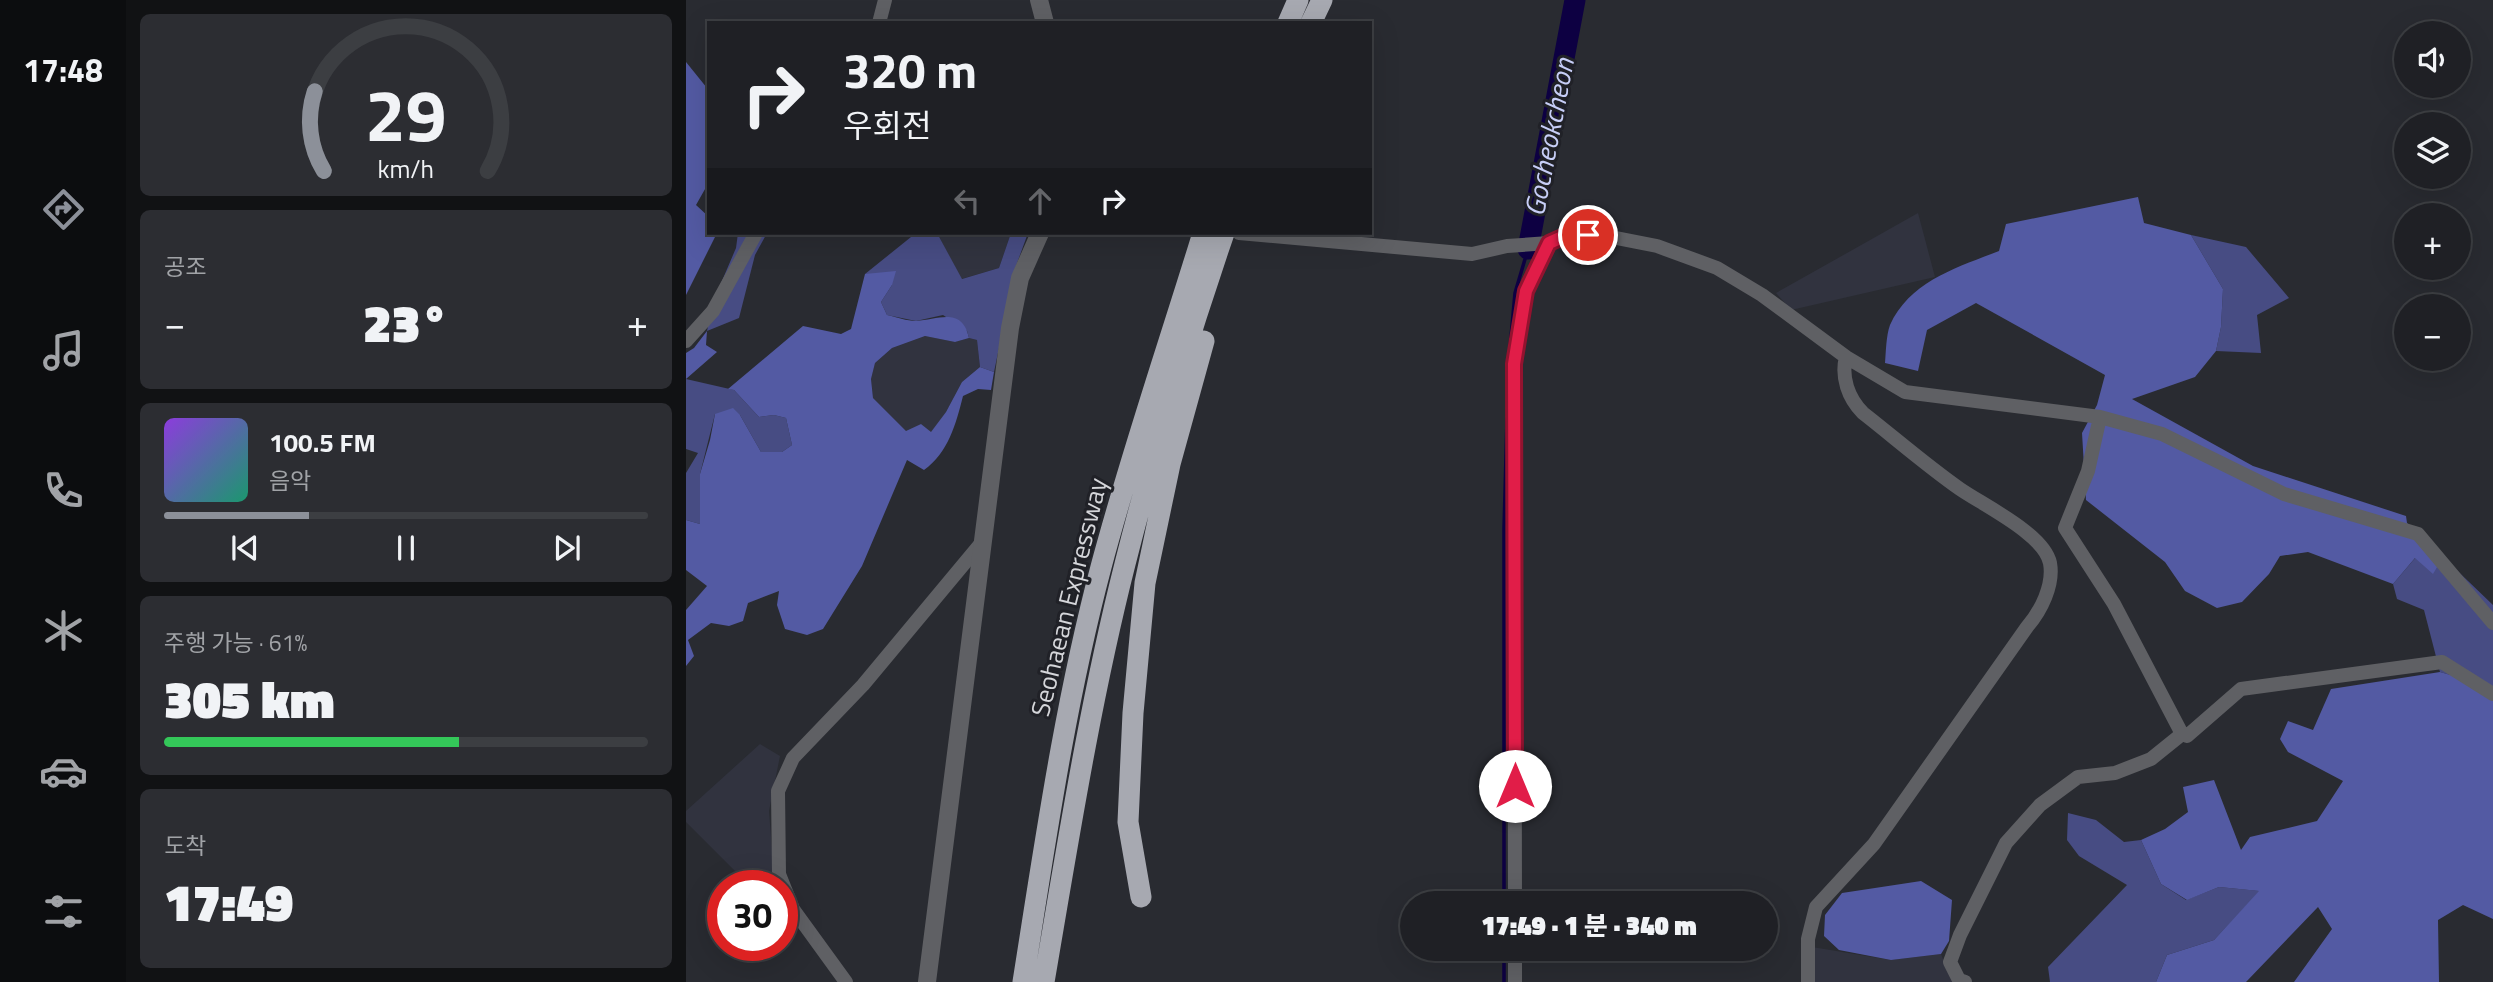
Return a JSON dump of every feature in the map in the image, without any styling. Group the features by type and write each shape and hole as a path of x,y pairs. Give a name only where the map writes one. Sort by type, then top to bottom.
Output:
{"highway":[{"path":"1289,21 1298,0"},
{"path":"1312,21 1322,0"},
{"path":"1141,897 1128,822 1133,713 1145,583 1214,245 1234,235"},
{"name":"Seohaean Expressway","path":"1023,982 1056,773 1101,568 1150,397 1214,245"},
{"name":"Seohaean Expressway","path":"1044,982 1079,777 1125,565 1214,245"}],"street":[{"path":"880,21 885,0"},
{"path":"1038,0 1044,21"},
{"path":"1260,235 1472,254 1507,246 1545,243 1569,234 1606,236 1657,246 1717,268 1762,295 1846,357 1905,392 2100,417 2162,434 2284,494 2417,534 2493,623"},
{"path":"686,341 713,311 755,235"},
{"path":"927,982 1010,328 1020,278 1039,235"},
{"path":"1515,891 1514,364 1526,291 1545,243"},
{"path":"1808,982 1808,939 1816,907 1874,844 2019,638 2039,614 2050,583 2050,563 2042,546 2001,513 1961,490 1852,402 1842,370 1846,357"},
{"path":"1965,982 1959,979 1950,962 1960,935 2006,843 2039,806 2078,777 2115,773 2151,759 2182,734 2114,604 2064,528 2088,471 2100,417"},
{"path":"846,982 793,909 779,874 778,791 793,758 863,685 983,541"},
{"path":"2187,736 2241,689 2294,681 2399,670 2442,662 2493,694"},
{"path":"1515,961 1515,982"}],"shaded area":[{"path":"686,62 707,88 707,186 696,205 707,215 707,235 716,235 686,295"},
{"path":"2138,197 2144,223 2191,235 2223,289 2221,327 2216,351 2195,377 2132,399 2253,466 2406,516 2407,523 2443,557 2433,574 2415,558 2393,584 2308,552 2280,556 2269,574 2242,602 2217,608 2185,591 2165,562 2086,500 2082,433 2097,405 2105,375 1976,303 1927,330 1918,371 1885,363 1890,325 1910,297 1922,286 1952,270 1999,251 2006,224"},
{"path":"1918,213 1935,277 1791,310 1776,293"},
{"path":"738,235 766,235 755,255 739,318 707,331 713,302 736,248"},
{"path":"914,235 938,235 962,279 999,268 1010,235 1027,235 1016,266 994,372 980,367 977,340 969,338 967,331 943,315 916,321 887,315 881,302 892,285 865,274"},
{"path":"938,235 1010,235 999,268 961,279"},
{"path":"2191,235 2246,247 2289,298 2257,315 2261,353 2216,351 2221,327 2223,289"},
{"path":"896,271 892,285 881,302 887,315 916,321 955,318 966,328 969,338 955,342 925,336 892,348 875,363 871,379 873,398 906,431 921,424 931,432 946,412 962,382 980,367 994,372 991,390 978,389 963,396 945,446 924,470 907,460 862,566 823,629 807,635 785,629 777,605 779,591 748,603 743,621 729,626 711,623 688,640 694,656 686,666 686,610 707,586 686,570 686,520 700,524 700,474 715,414 733,408 740,415 761,452 782,452 792,445 786,418 774,415 759,417 734,390 728,389 803,326 841,334 851,329 865,274"},
{"path":"707,331 706,345 717,352 686,379 686,353 694,348"},
{"path":"925,336 955,342 969,338 977,340 980,367 962,382 931,433 921,424 907,432 873,398 871,379 875,363 892,348"},
{"path":"686,379 734,390 759,417 774,415 786,418 792,445 782,452 761,452 740,415 715,414 700,474 700,524 686,520 686,473 698,453 686,449"},
{"path":"2416,557 2443,557 2493,605 2493,687 2440,672 2424,610 2397,599 2393,584"},
{"path":"2440,672 2493,687 2493,919 2463,905 2438,920 2439,982 2294,982 2332,929 2318,907 2246,982 2156,982 2167,955 2214,940 2259,891 2219,887 2187,900 2161,884 2141,840 2165,829 2188,812 2183,787 2214,780 2241,850 2250,837 2317,821 2343,781 2288,752 2280,739 2288,721 2313,730 2331,689"},
{"path":"760,744 780,756 769,811 774,870 734,870 686,822 686,811"},
{"path":"2068,813 2096,820 2124,842 2141,840 2161,884 2186,900 2219,887 2260,891 2214,940 2167,955 2156,982 2050,982 2048,967 2127,885 2079,856 2067,840"},
{"path":"1921,881 1952,900 1949,941 1941,954 1891,960 1839,950 1824,936 1825,915 1842,893"},
{"path":"1812,947 1891,960 1941,954 1949,974 1957,982 1812,982"}],"waterway":[{"name":"Gocheokcheon","path":"1528,249 1575,0"},
{"name":"Gocheokcheon","path":"1510,348 1515,293 1528,249"},
{"name":"Gocheokcheon","path":"1504,891 1504,529 1507,419"},
{"name":"Gocheokcheon","path":"1504,961 1504,982"}],"route":[{"path":"1515,786 1514,364 1526,291 1549,243 1569,234 1588,235"}]}
